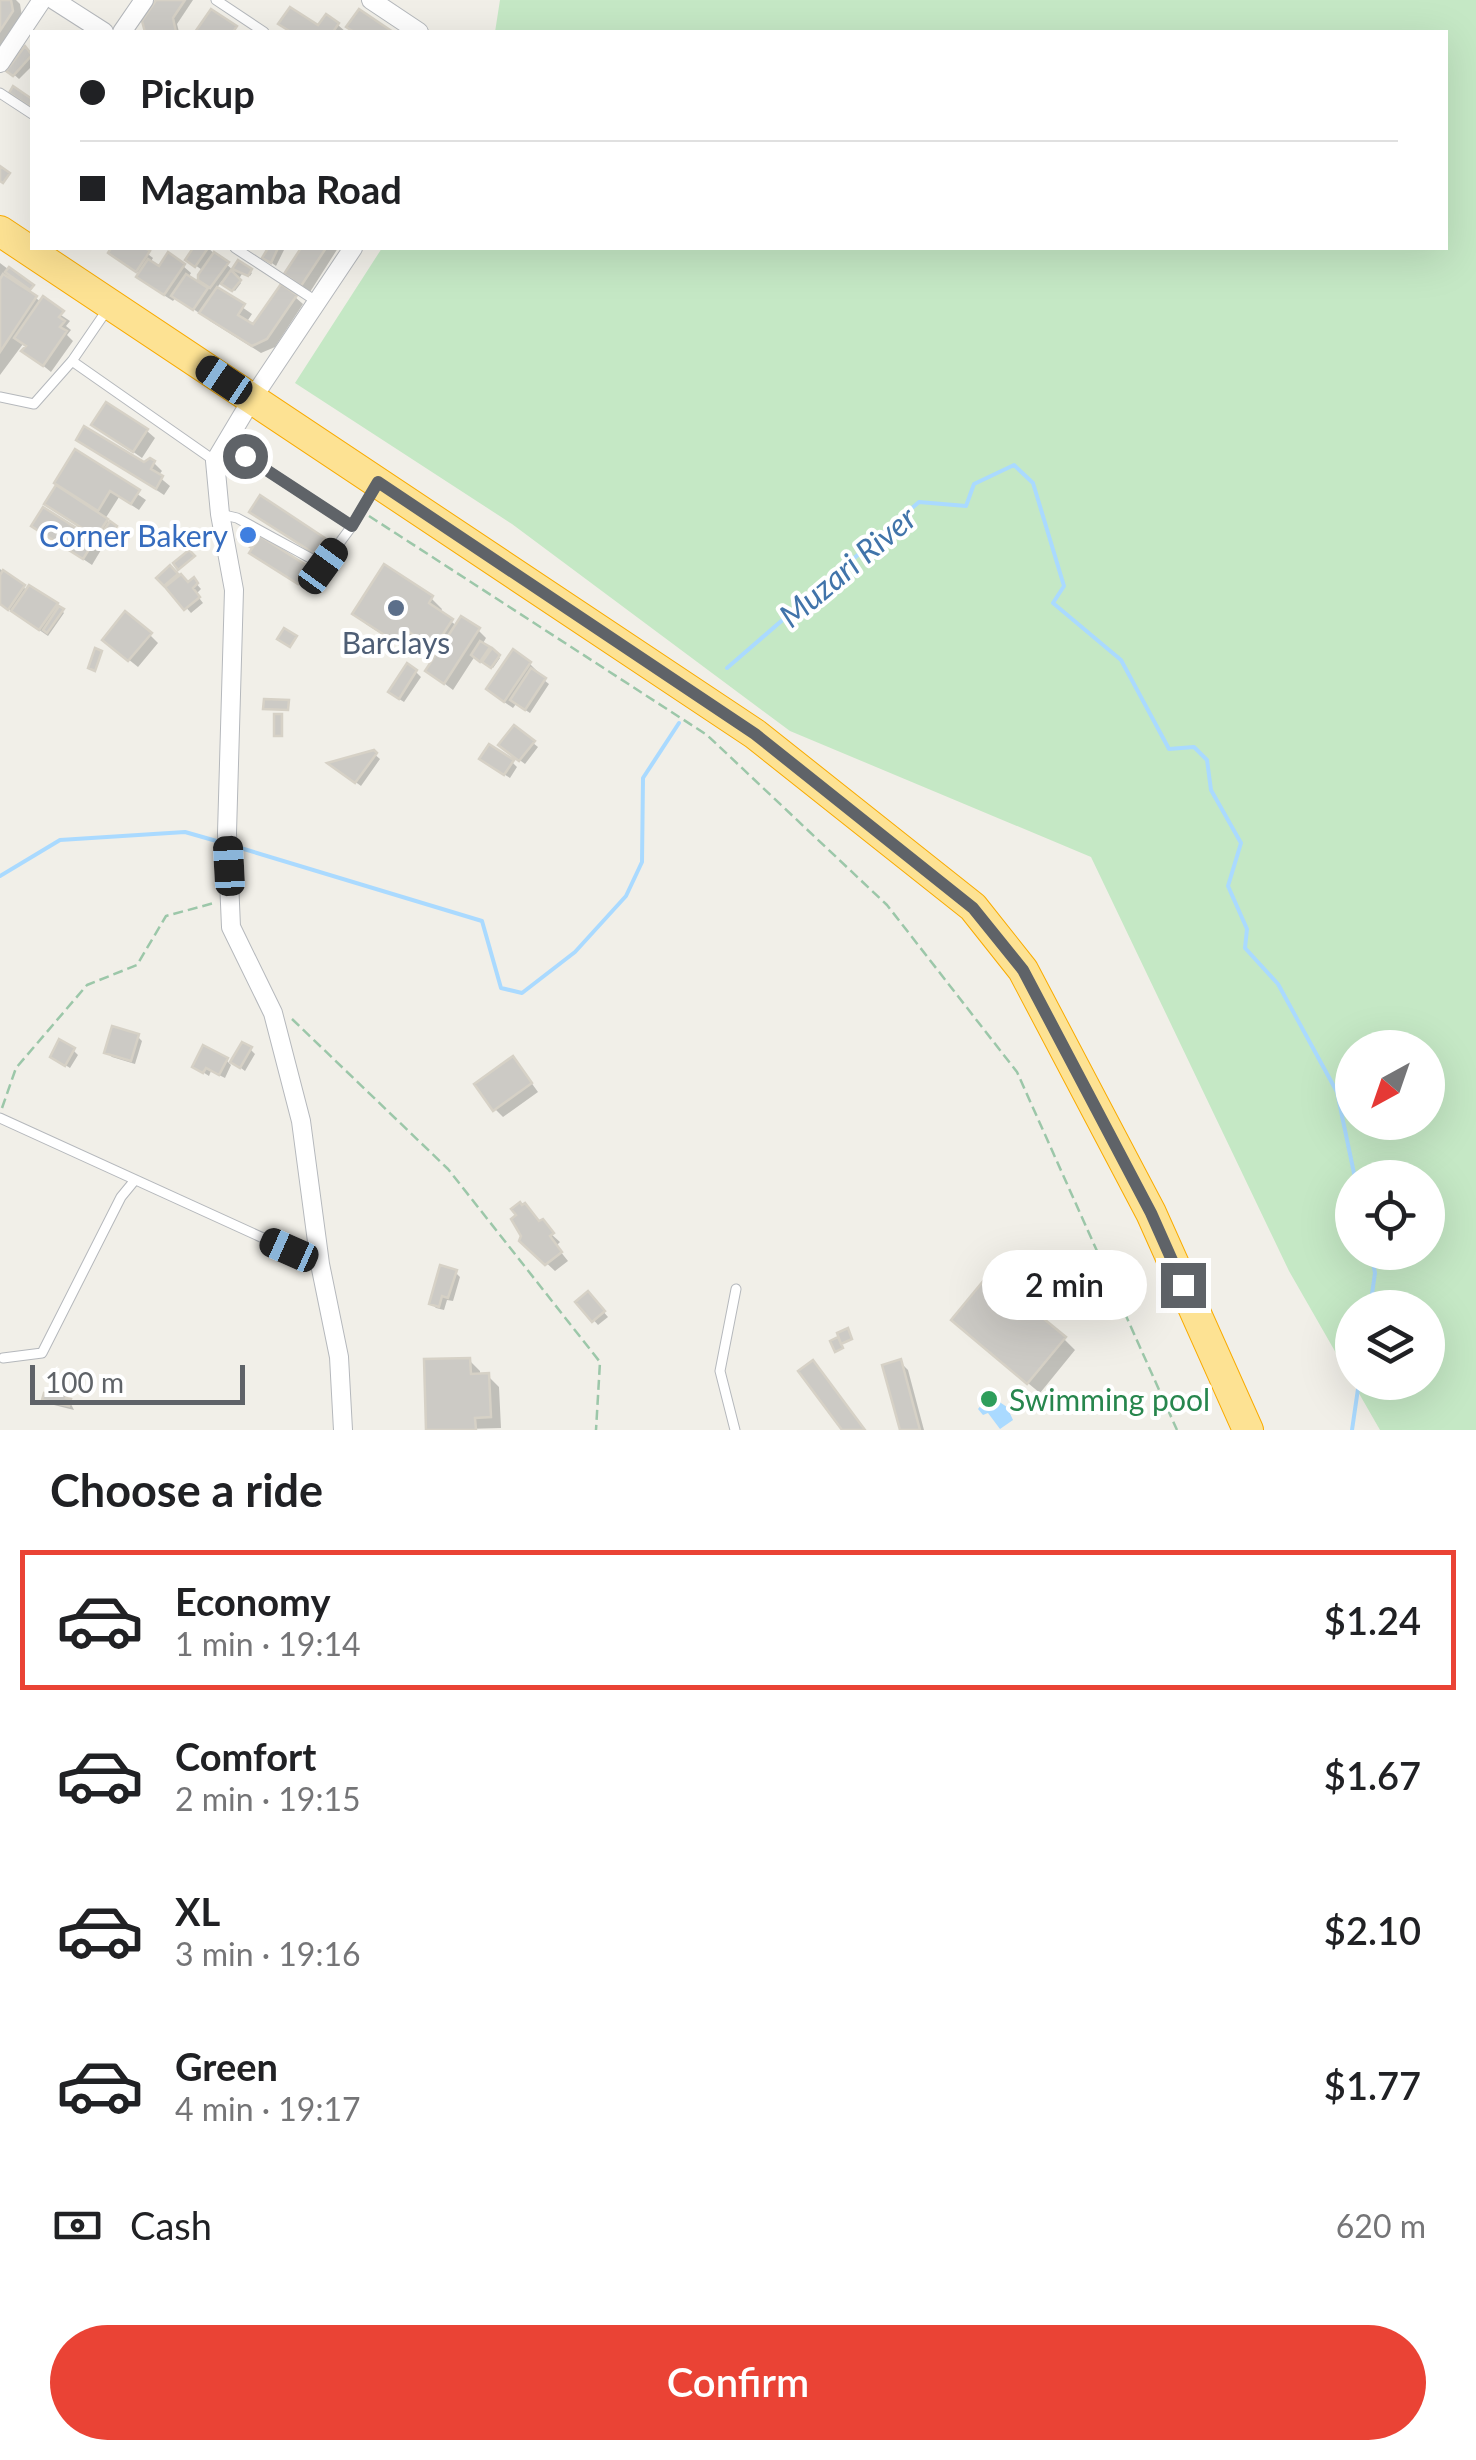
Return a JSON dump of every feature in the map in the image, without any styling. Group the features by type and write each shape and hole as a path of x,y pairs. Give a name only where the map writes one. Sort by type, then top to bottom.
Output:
{"highway":[{"path":"0,231 755,734 973,908 1023,970 1151,1213 1248,1430"}],"street":[{"path":"0,63 42,0"},
{"path":"54,0 101,30"},
{"path":"123,30 144,0"},
{"path":"371,0 415,30"},
{"path":"343,1430 340,1357 320,1264 301,1121 273,1013 231,927 227,833 234,590 215,460 353,250"}],"lane":[{"path":"216,0 261,30"},
{"path":"0,93 30,113"},
{"path":"238,250 317,302"},
{"path":"0,398 34,404 72,361 110,306"},
{"path":"72,361 215,460"},
{"path":"231,434 245,456 352,526"},
{"path":"220,514 237,518 323,566 378,482"},
{"path":"0,1115 320,1264"},
{"path":"3,1358 42,1353 121,1196 135,1180"},
{"path":"735,1430 720,1370 736,1289"}],"path":[{"path":"359,510 707,736 887,905 1017,1072 1177,1430"},
{"path":"0,1115 16,1068 87,985 137,964 166,916 228,897"},
{"path":"273,1013 288,1015 448,1168 600,1362 596,1430"}],"green space":[{"path":"500,0 1476,0 1476,1430 1380,1430 1363,1400 1445,1400 1445,1290 1335,1290 1335,1351 1289,1271 1091,857 790,731 512,524 295,383 381,250 1448,250 1448,30 495,30"}],"water":[{"path":"989,1395 1007,1407 1013,1420 1000,1429 988,1413 983,1415 978,1409"}],"building":[{"path":"0,0 11,0 13,11 0,31"},
{"path":"156,0 185,0 173,18 176,30 144,30 142,21"},
{"path":"290,7 318,25 326,14 339,23 334,30 288,30 278,24"},
{"path":"211,9 237,26 234,30 196,30"},
{"path":"359,9 390,30 351,30 346,27"},
{"path":"25,46 30,57 13,76 6,71"},
{"path":"13,86 30,98 30,107 9,93"},
{"path":"0,166 10,173 3,183 0,181"},
{"path":"110,250 150,251 136,272 108,253"},
{"path":"192,250 207,250 195,267 185,260"},
{"path":"267,250 277,250 271,263 262,258"},
{"path":"300,250 325,250 301,286 284,274"},
{"path":"168,252 185,264 164,295 136,277 148,259 159,266"},
{"path":"214,252 229,262 210,288 198,280 198,275"},
{"path":"238,260 252,269 248,276 232,269"},
{"path":"9,267 34,285 30,290 5,272"},
{"path":"231,270 241,280 232,291 221,284"},
{"path":"3,274 37,296 0,352 0,279"},
{"path":"186,274 208,288 193,310 171,296"},
{"path":"281,284 297,295 267,339 252,346 199,313 217,287 245,304 238,315 253,324"},
{"path":"43,296 64,311 59,317 65,321 60,327 67,331 43,366 21,351 26,346 14,338"},
{"path":"106,402 148,429 133,452 91,425"},
{"path":"84,426 144,462 150,458 155,461 151,469 163,476 156,489 76,440"},
{"path":"75,449 140,490 131,504 110,491 98,511 54,483"},
{"path":"56,485 108,519 96,537 44,504"},
{"path":"260,495 325,538 315,554 249,512"},
{"path":"43,507 95,540 83,559 31,526"},
{"path":"110,521 117,526 104,546 97,541"},
{"path":"245,528 256,536 250,547 238,539"},
{"path":"260,536 309,567 298,584 249,553"},
{"path":"189,550 195,556 178,570 173,563"},
{"name":"Barclays","path":"384,564 433,596 429,603 453,619 434,648 409,632 400,645 352,614"},
{"path":"170,565 178,574 164,586 156,578"},
{"path":"3,570 25,585 8,610 0,604"},
{"path":"181,574 188,582 194,577 198,583 193,588 200,597 184,610 165,587"},
{"path":"29,585 58,603 39,630 11,611"},
{"path":"59,606 64,609 47,633 43,630"},
{"path":"125,611 152,633 128,661 102,640"},
{"path":"461,616 480,628 444,684 425,671"},
{"path":"284,628 297,636 290,647 277,639"},
{"path":"480,641 490,647 480,662 471,655"},
{"path":"95,648 102,651 95,671 88,668"},
{"path":"492,648 500,655 491,668 482,662"},
{"path":"513,649 531,662 504,702 486,689"},
{"path":"407,663 417,670 399,699 388,692"},
{"path":"531,668 546,678 525,710 510,700"},
{"path":"264,699 289,700 288,710 263,709"},
{"path":"274,714 282,714 282,736 274,736"},
{"path":"514,725 535,741 519,761 498,745"},
{"path":"489,744 514,760 504,775 479,759"},
{"path":"374,750 377,753 355,783 327,763"},
{"path":"112,1026 139,1034 131,1061 104,1053"},
{"path":"59,1039 75,1048 65,1066 50,1057"},
{"path":"242,1042 252,1047 240,1068 230,1062"},
{"path":"203,1045 228,1058 219,1075 206,1068 203,1073 192,1067"},
{"path":"513,1056 532,1083 493,1111 474,1084"},
{"path":"520,1202 539,1221 543,1219 562,1252 545,1265 519,1241 521,1236 511,1219 516,1215 511,1209"},
{"path":"440,1265 457,1270 448,1298 442,1296 439,1307 429,1304"},
{"path":"989,1274 1066,1337 1027,1384 951,1320"},
{"path":"588,1291 605,1311 592,1322 575,1302"},
{"path":"848,1328 852,1339 841,1344 837,1333"},
{"path":"838,1337 843,1348 835,1352 830,1341"},
{"path":"470,1358 471,1374 489,1373 491,1417 475,1418 476,1430 426,1430 424,1359"},
{"path":"901,1359 920,1430 900,1430 882,1365"},
{"path":"813,1360 865,1430 842,1430 798,1371"},
{"path":"58,1390 67,1392 69,1406 42,1400 44,1393 56,1396"}],"waterway":[{"name":"Muzari River","path":"727,668 919,502 966,506 974,484 1014,465 1033,483 1064,586 1053,603 1121,660 1169,749 1194,747 1207,760 1211,790 1241,843 1228,886 1247,929 1245,948 1278,984 1337,1092 1351,1160"},
{"name":"Muzari River","path":"234,846 482,921 501,988 522,993 575,952 626,896 642,862 643,778 679,723"},
{"name":"Muzari River","path":"0,876 60,840 185,832 220,842"},
{"name":"Muzari River","path":"1373,1290 1374,1270"},
{"name":"Muzari River","path":"1352,1430 1356,1400"}],"place":[{"name":"Corner Bakery","path":"248,535"},
{"name":"Barclays","path":"396,608"},
{"name":"Swimming pool","path":"989,1399"}],"route":[{"path":"245,456 352,526 378,482 755,734 973,908 1023,970 1151,1213 1183,1285"}]}
